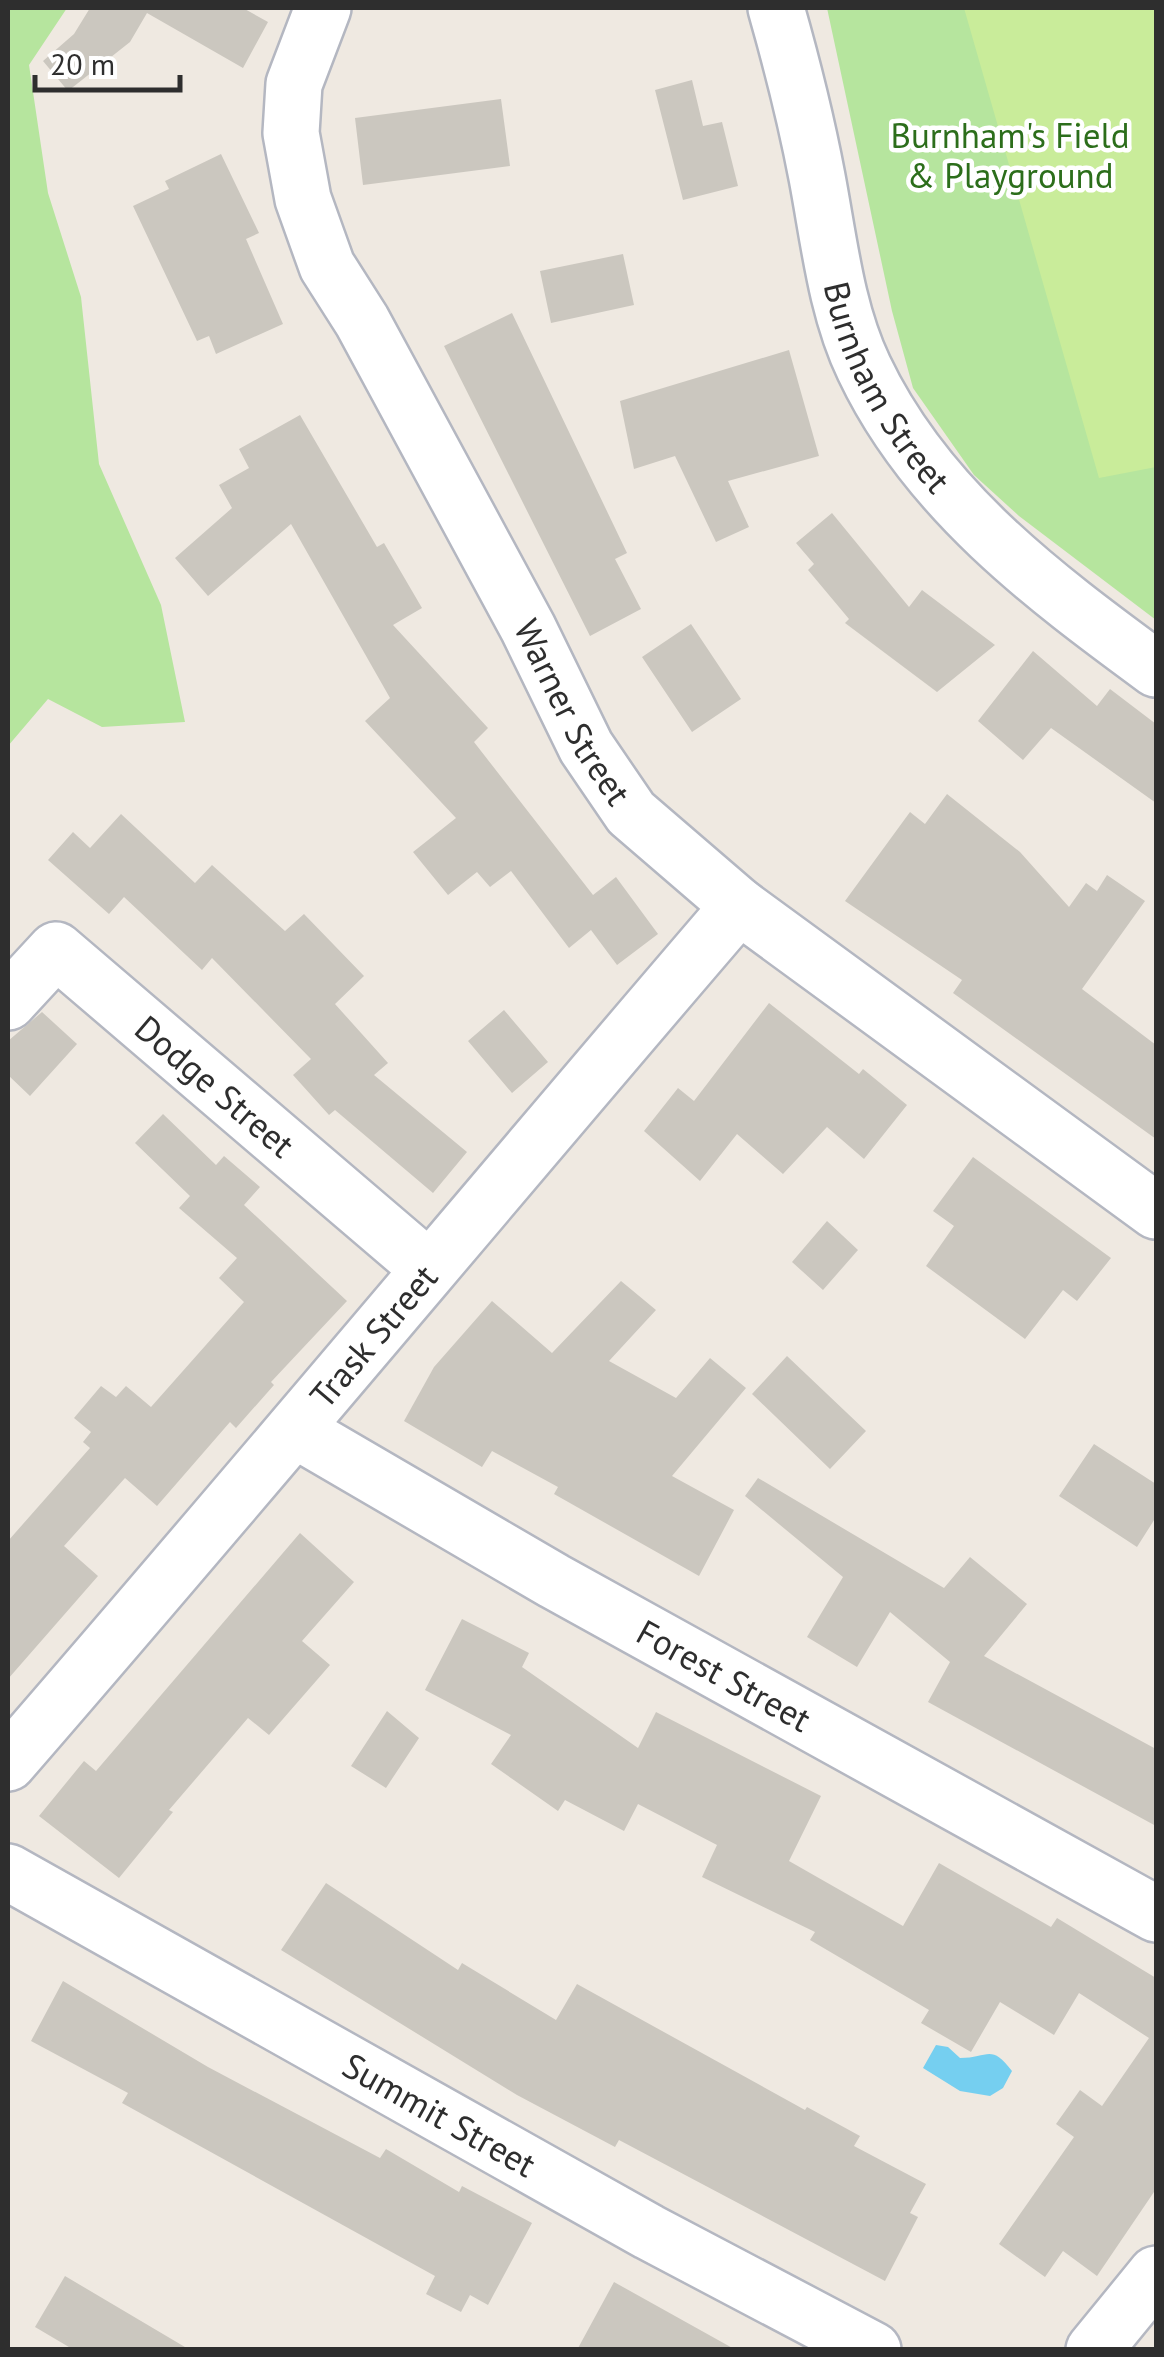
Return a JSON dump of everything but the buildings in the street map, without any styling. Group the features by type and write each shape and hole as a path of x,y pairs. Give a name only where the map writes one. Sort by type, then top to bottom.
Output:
{"street":[{"name":"Warner Street","path":"323,8 294,84 290,133 303,199 327,266 362,321 528,628 586,747 632,813 739,906 1156,1212"},
{"name":"Burnham Street","path":"776,8 803,103 838,289 863,367 918,456 970,522 1156,669"},
{"name":"Trask Street","path":"8,1763 296,1431 428,1268 739,906"},
{"name":"Dodge Street","path":"8,1002 56,950 428,1268"},
{"name":"Forest Street","path":"296,1431 503,1552 1156,1914"},
{"name":"Summit Street","path":"8,1872 649,2232 873,2350"},
{"path":"1094,2350 1156,2274"}],"green space":[{"path":"8,8 67,8 29,65 48,193 81,297 99,464 161,605 185,722 102,727 48,699 8,746"},
{"name":"Burnham's Field & Playground","path":"827,8 1156,8 1156,620 1019,516 974,475 913,388 892,311"},
{"path":"964,8 1156,8 1156,467 1099,478"}],"water":[{"path":"936,2045 948,2047 960,2058 994,2055 1012,2071 1003,2088 990,2096 960,2091 923,2068"}]}
